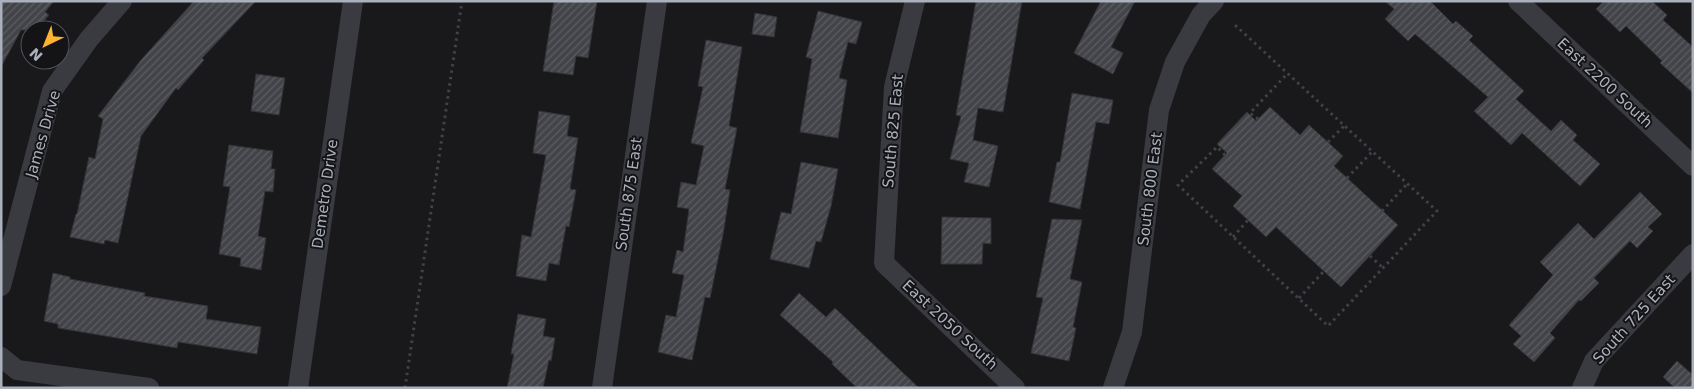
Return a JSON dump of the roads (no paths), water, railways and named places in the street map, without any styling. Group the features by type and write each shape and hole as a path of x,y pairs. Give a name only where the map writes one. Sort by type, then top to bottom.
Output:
{"street":[{"name":"James Drive","path":"1,286 52,91 89,39 122,1"},
{"name":"Demetro Drive","path":"298,388 353,1"},
{"name":"South 875 East","path":"602,388 657,1"},
{"name":"South 825 East","path":"884,263 894,87 915,1"},
{"name":"South 800 East","path":"1113,388 1132,332 1159,110 1175,62 1200,15 1214,1"},
{"name":"East 2200 South","path":"1518,1 1693,166"},
{"name":"South 725 East","path":"1582,388 1594,361 1693,254"},
{"name":"East 2050 South","path":"884,263 1015,388"},
{"path":"1,357 17,370 149,388"}]}
